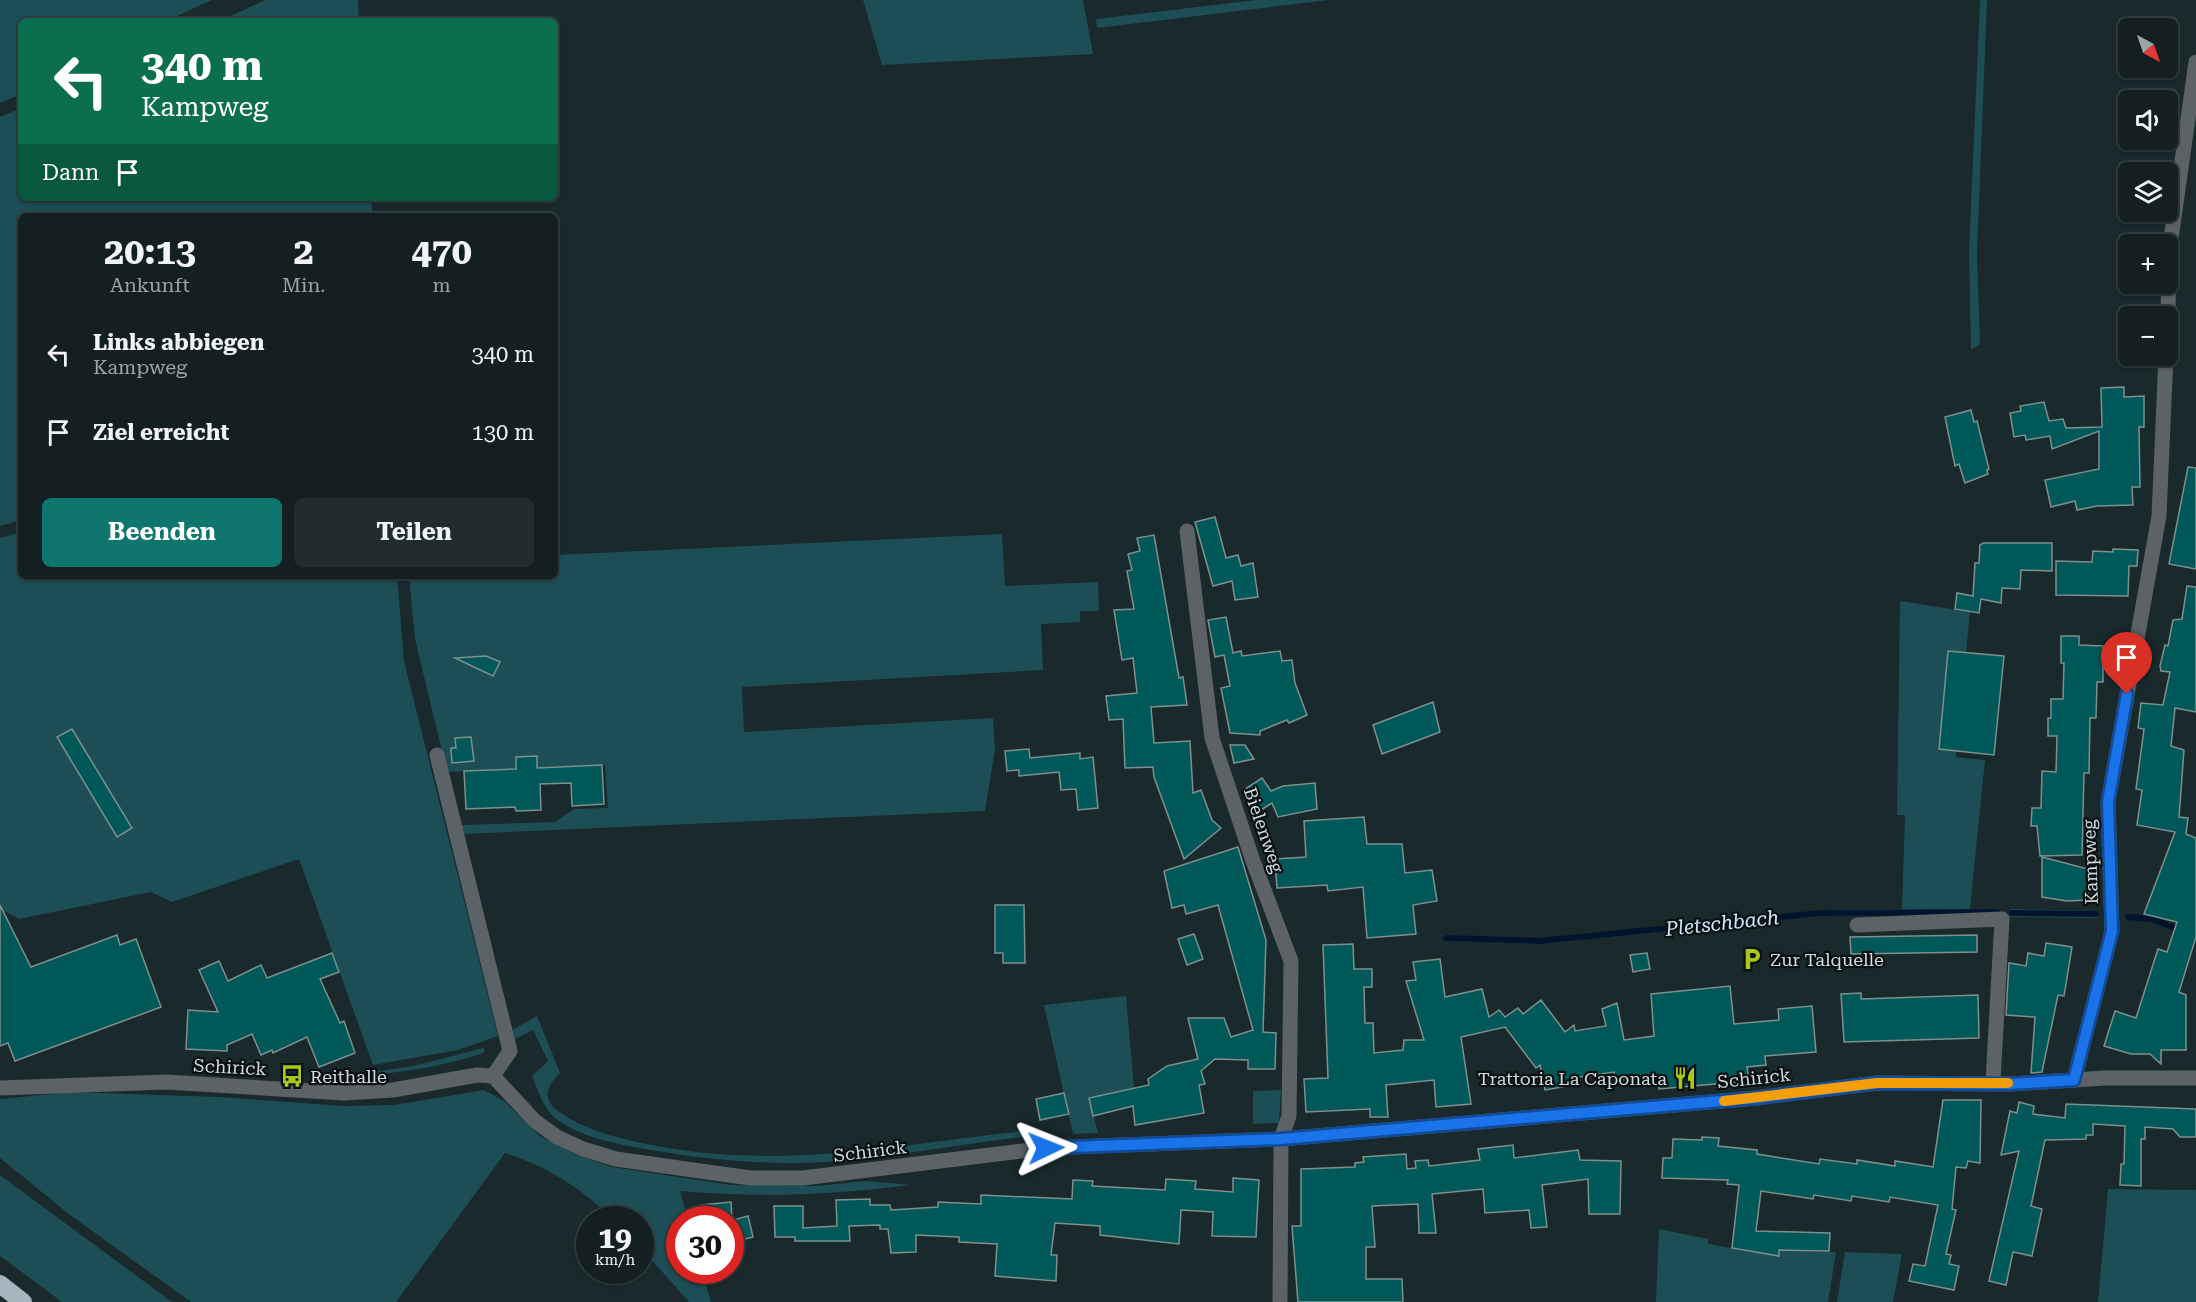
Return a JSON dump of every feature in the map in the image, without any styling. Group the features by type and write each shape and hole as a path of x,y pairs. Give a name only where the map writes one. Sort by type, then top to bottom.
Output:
{"highway":[{"path":"0,1284 24,1302"}],"street":[{"path":"2168,306 2169,253 2196,62"},
{"name":"Kampweg","path":"2074,1080 2112,931 2108,802 2159,516 2166,366"},
{"name":"Bielenweg","path":"1187,531 1212,738 1253,861 1292,961 1288,1116 1281,1139"},
{"path":"437,755 510,1051 493,1076"},
{"path":"1857,925 2002,919 1994,1082"},
{"name":"Schirick","path":"0,1088 166,1082 344,1093 393,1090 477,1075 493,1076 535,1121 557,1137 583,1149 616,1159 751,1178 803,1178 1046,1148 1281,1139 1756,1098 1877,1083 1994,1082 2010,1084 2074,1080 2196,1078"},
{"path":"1280,1302 1281,1139"}],"shaded area":[{"path":"0,0 212,0 173,18 18,18 18,95 0,103"},
{"path":"265,0 358,0 359,18 226,18"},
{"path":"863,0 1083,0 1093,54 882,65"},
{"path":"1256,0 1329,0 1097,28 1096,19"},
{"path":"1980,0 1987,0 1977,253 1980,344 1971,350 1969,251"},
{"path":"18,109 18,201 371,201 372,213 18,213 18,521 0,526 0,117"},
{"path":"18,533 18,579 397,579 404,661 498,1036 458,1050 373,1065 299,859 172,902 151,892 19,919 4,911 0,904 0,538"},
{"path":"1002,534 1005,586 1098,582 1099,611 1080,611 1080,622 1041,624 1043,670 742,687 744,732 993,718 995,749 985,811 462,834 460,825 555,822 574,809 608,808 605,765 447,772 415,639 409,579 558,579 558,555"},
{"path":"1900,601 1970,612 1956,757 1985,760 1970,909 1999,909 1999,914 1821,916 1541,944 1444,941 1443,935 1540,939 1690,926 1821,910 1902,909 1905,815 1897,815"},
{"path":"2010,909 2098,911 2098,918 2009,917"},
{"path":"1126,996 1134,1088 1089,1098 1098,1133 1073,1134 1044,1005"},
{"path":"537,1016 560,1073 549,1089 548,1099 551,1104 561,1113 581,1124 624,1139 695,1152 790,1155 836,1153 1024,1131 1023,1137 865,1159 794,1163 746,1162 699,1157 614,1143 567,1126 551,1115 544,1105 532,1076 548,1061 533,1030 515,1039 512,1030"},
{"path":"483,1048 485,1050 483,1053 442,1065 371,1075 371,1072 414,1066"},
{"path":"484,1090 504,1101 540,1136 577,1155 612,1167 731,1185 816,1186 867,1181 911,1185 796,1194 680,1191 684,1206 666,1206 666,1276 654,1263 654,1206 600,1206 577,1189 535,1164 505,1153 396,1302 191,1302 70,1215 0,1158 0,1099 71,1092 220,1097 343,1106 394,1105"},
{"path":"1281,1090 1279,1123 1253,1124 1253,1091"},
{"path":"0,1175 172,1302 62,1302 0,1256"},
{"path":"2108,1189 2196,1190 2196,1302 2098,1302"},
{"path":"1659,1229 1708,1239 1708,1244 1753,1252 1754,1249 1836,1252 1828,1302 1656,1302"},
{"path":"1845,1252 1902,1254 1893,1302 1837,1302"},
{"path":"673,1284 706,1284 711,1302 689,1302"}],"building":[{"path":"2124,387 2124,397 2144,396 2144,427 2139,427 2140,487 2132,487 2133,505 2097,506 2077,510 2075,501 2051,507 2045,480 2099,469 2099,431 2052,449 2050,436 2026,440 2025,435 2014,437 2010,413 2021,411 2020,406 2044,402 2049,421 2063,419 2066,428 2102,427 2101,388"},
{"path":"1971,410 1974,422 1977,421 1989,469 1988,474 1965,483 1959,464 1955,466 1945,417"},
{"path":"2188,467 2196,468 2196,569 2169,564"},
{"path":"1215,517 1226,558 1238,555 1241,566 1253,563 1258,597 1235,600 1232,581 1213,586 1195,522"},
{"path":"1154,535 1179,678 1183,677 1187,705 1151,707 1154,743 1190,741 1193,793 1201,790 1212,820 1221,828 1184,859 1154,777 1153,767 1125,768 1123,719 1109,720 1106,696 1137,693 1133,658 1122,660 1114,610 1134,609 1127,571 1132,570 1128,554 1140,551 1137,538"},
{"path":"1983,543 2052,543 2052,571 2021,570 2020,589 2002,588 2001,603 1981,599 1979,613 1955,609 1957,593 1973,596 1975,563 1979,563 1980,545"},
{"path":"2113,549 2138,550 2137,566 2129,566 2128,596 2056,595 2056,561 2092,562 2093,551 2113,552"},
{"path":"2187,586 2196,587 2196,712 2175,708 2171,746 2184,750 2179,817 2188,818 2186,834 2196,838 2196,937 2179,992 2186,995 2186,1050 2161,1050 2161,1064 2150,1054 2131,1054 2104,1046 2115,1011 2136,1018 2158,949 2167,952 2177,922 2144,914 2175,832 2137,825 2142,790 2136,789 2144,729 2138,728 2141,703 2163,705 2170,672 2161,671 2160,666 2165,645 2168,646 2173,620 2182,619"},
{"path":"1226,617 1233,653 1241,651 1242,656 1280,651 1282,661 1292,660 1295,683 1307,715 1260,731 1260,735 1230,733 1221,688 1230,686 1224,655 1215,657 1208,620"},
{"path":"2061,636 2079,636 2079,645 2103,646 2103,682 2097,682 2096,718 2090,718 2089,773 2084,773 2082,855 2040,856 2037,826 2031,826 2032,808 2041,808 2042,771 2056,772 2057,736 2048,736 2048,718 2051,718 2051,699 2063,699 2064,663 2061,663"},
{"path":"1948,651 2004,656 1994,755 1939,749"},
{"path":"486,656 500,662 493,676 455,658"},
{"path":"1433,702 1440,732 1382,754 1373,725"},
{"path":"72,729 132,828 117,837 57,737"},
{"path":"471,737 474,761 452,763 451,748 456,748 455,738"},
{"path":"1230,745 1245,745 1254,759 1234,763"},
{"path":"1029,749 1030,758 1080,753 1080,759 1093,757 1098,808 1078,810 1076,789 1061,790 1059,772 1019,776 1019,770 1007,771 1005,751"},
{"path":"537,756 537,768 602,765 604,804 572,806 571,783 540,784 541,810 516,811 515,807 466,809 464,771 516,769 516,757"},
{"path":"1262,778 1271,791 1283,786 1315,783 1317,809 1278,817 1272,803 1258,812 1245,789"},
{"path":"1364,817 1367,844 1402,844 1405,873 1432,870 1437,901 1413,905 1416,934 1367,938 1363,887 1328,891 1327,885 1277,888 1275,859 1306,857 1304,821"},
{"path":"1238,847 1266,940 1263,1032 1276,1033 1275,1069 1248,1069 1248,1060 1215,1059 1201,1071 1205,1084 1199,1085 1204,1113 1135,1125 1133,1106 1093,1116 1089,1098 1149,1085 1148,1079 1167,1066 1198,1059 1188,1018 1224,1018 1231,1037 1253,1030 1218,905 1186,914 1184,905 1172,908 1164,871"},
{"path":"2042,857 2088,869 2088,900 2067,901 2042,897"},
{"path":"0,905 31,967 117,935 120,945 136,939 161,1007 15,1061 8,1043 0,1046"},
{"path":"995,905 1024,905 1025,963 1003,963 1003,953 995,953"},
{"path":"1194,934 1203,959 1187,965 1178,939"},
{"path":"1977,935 1977,952 1851,954 1850,937"},
{"path":"2046,943 2072,947 2064,996 2058,995 2042,1072 2031,1073 2035,1017 2006,1015 2009,963 2026,966 2028,953 2044,956"},
{"path":"1353,944 1354,969 1372,969 1372,987 1364,987 1365,1023 1373,1023 1374,1053 1403,1050 1404,1040 1424,1040 1406,981 1416,980 1413,962 1440,959 1445,997 1482,989 1489,1017 1499,1010 1505,1017 1518,1008 1523,1014 1541,1000 1565,1032 1574,1025 1575,1031 1606,1026 1602,1009 1617,1003 1624,1040 1654,1036 1651,994 1730,986 1734,1024 1779,1020 1778,1009 1812,1006 1816,1052 1765,1056 1766,1065 1747,1067 1749,1081 1659,1089 1658,1075 1615,1081 1614,1072 1573,1078 1574,1085 1545,1090 1540,1065 1536,1068 1505,1027 1461,1037 1471,1104 1436,1107 1434,1080 1386,1085 1388,1117 1370,1117 1370,1109 1306,1112 1304,1079 1328,1078 1323,945"},
{"path":"332,953 339,972 320,979 340,1023 344,1021 355,1053 319,1067 307,1037 273,1053 272,1050 261,1055 252,1034 227,1045 227,1051 186,1049 188,1010 218,1012 199,970 219,961 228,981 261,965 267,978"},
{"path":"1647,953 1650,969 1633,972 1630,955"},
{"path":"1861,993 1861,999 1978,995 1979,1038 1844,1042 1841,994"},
{"path":"1064,1093 1069,1114 1040,1120 1036,1099"},
{"path":"1943,1100 1981,1100 1980,1163 1968,1161 1966,1168 1956,1167 1952,1209 1956,1210 1946,1254 1951,1255 1949,1264 1959,1266 1954,1290 1909,1281 1913,1264 1925,1266 1938,1205 1890,1197 1889,1202 1852,1196 1851,1201 1814,1195 1813,1199 1761,1191 1756,1231 1830,1233 1829,1251 1779,1250 1779,1256 1732,1248 1739,1185 1727,1184 1728,1180 1662,1178 1663,1158 1672,1158 1673,1139 1702,1140 1702,1137 1719,1138 1718,1146 1757,1150 1757,1154 1819,1164 1820,1159 1857,1164 1857,1160 1895,1166 1895,1161 1933,1167"},
{"path":"2019,1102 2034,1106 2033,1114 2065,1118 2066,1104 2196,1109 2196,1137 2180,1137 2173,1129 2145,1127 2145,1139 2141,1139 2141,1186 2120,1185 2121,1164 2124,1164 2125,1126 2093,1124 2093,1135 2086,1135 2086,1139 2045,1140 2031,1206 2042,1209 2032,1256 2013,1252 2006,1285 1989,1281 2019,1151 2001,1155 2010,1111 2017,1113"},
{"path":"1513,1145 1514,1158 1578,1150 1580,1160 1621,1161 1620,1214 1589,1214 1588,1179 1542,1185 1547,1227 1531,1228 1529,1210 1485,1213 1483,1189 1432,1194 1436,1233 1419,1233 1418,1204 1372,1206 1375,1247 1366,1247 1366,1279 1402,1279 1403,1302 1298,1302 1292,1226 1301,1226 1301,1169 1355,1167 1355,1163 1364,1162 1363,1157 1406,1154 1407,1169 1416,1168 1415,1161 1428,1160 1429,1166 1480,1160 1478,1149"},
{"path":"1233,1178 1259,1180 1256,1237 1212,1236 1213,1212 1181,1210 1179,1244 1100,1235 1100,1226 1055,1223 1051,1255 1057,1255 1056,1281 995,1276 997,1244 959,1242 959,1237 916,1235 916,1252 891,1253 888,1229 880,1229 880,1225 849,1226 850,1241 795,1241 795,1237 775,1237 774,1206 803,1206 803,1228 837,1226 836,1200 870,1199 870,1205 890,1205 891,1210 938,1207 938,1202 981,1204 981,1195 1072,1199 1073,1180 1093,1181 1092,1186 1165,1190 1166,1179 1196,1181 1195,1189 1233,1192"},
{"path":"731,1202 731,1206 701,1206"},
{"path":"748,1216 753,1237 744,1239 744,1217"}],"waterway":[{"name":"Pletschbach","path":"1446,938 1540,941 1821,913 1997,912"},
{"name":"Pletschbach","path":"2012,913 2096,914"},
{"name":"Pletschbach","path":"2128,917 2152,919 2182,931"}],"slow traffic":[{"path":"1724,1101 1877,1083 2008,1083"}],"place":[{"name":"Zur Talquelle","path":"1752,959"},
{"name":"Reithalle","path":"292,1076"},
{"name":"Trattoria La Caponata","path":"1685,1078"}],"route":[{"path":"1046,1148 1281,1139 1756,1098 1877,1083 1994,1082 2010,1084 2074,1080 2112,931 2108,802 2127,694"}]}
